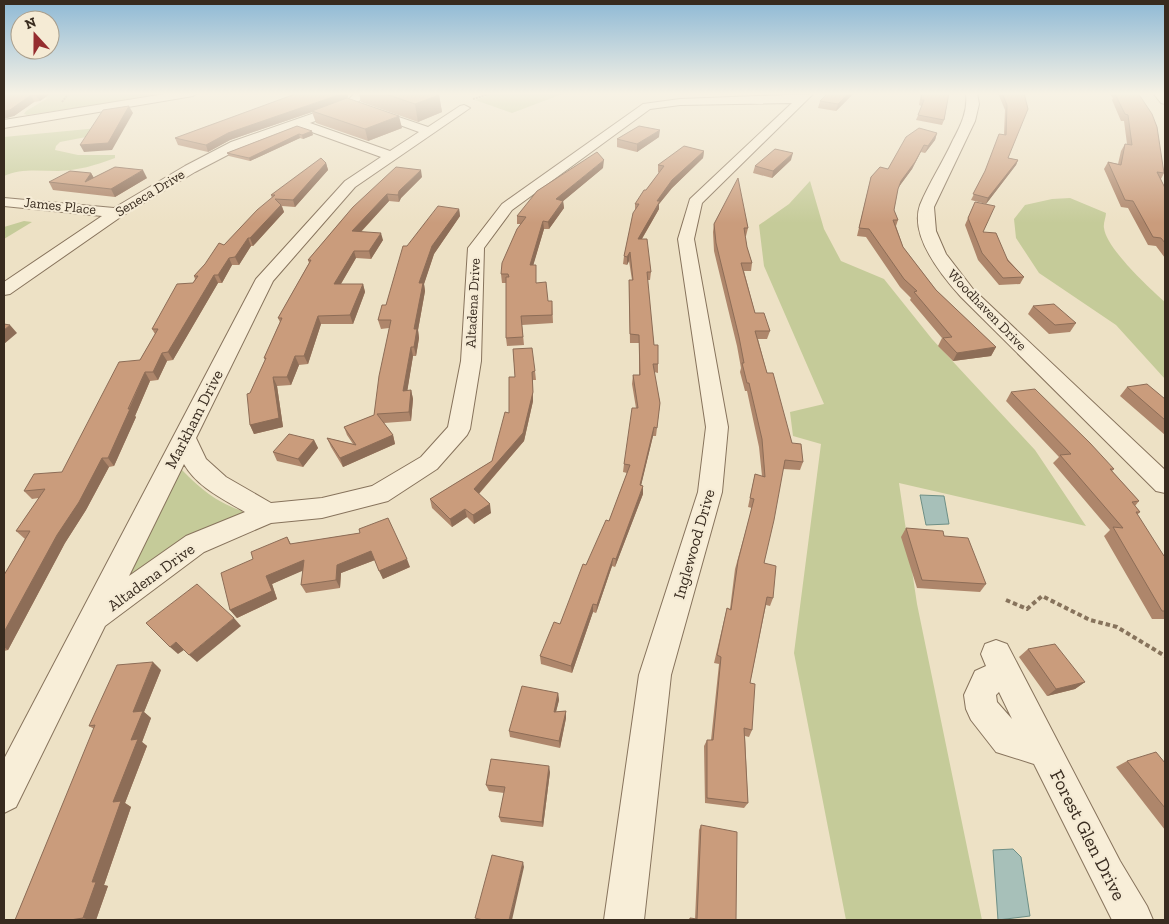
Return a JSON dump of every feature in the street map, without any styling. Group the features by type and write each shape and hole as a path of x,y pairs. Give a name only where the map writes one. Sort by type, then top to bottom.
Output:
{"street":[{"name":"Seneca Drive","path":"4,290 117,213 190,169 236,145 260,136"},
{"path":"336,136 390,156"},
{"name":"Markham Drive","path":"4,795 265,279 350,184 420,136"},
{"name":"Altadena Drive","path":"91,620 195,544 268,513 322,508 379,494 430,463 459,429 470,361 476,248 507,207 605,136"},
{"name":"Inglewood Drive","path":"624,920 656,675 710,492 717,427 686,239 695,202 763,136"},
{"name":"Woodhaven Drive","path":"962,136 927,207 926,218 932,244 952,277 967,293 1165,484"},
{"name":"James Place","path":"4,202 117,213"},
{"path":"184,437 196,464 217,484 268,513"},
{"name":"Forest Glen Drive","path":"1001,663 1106,874 1133,920"}],"path":[{"path":"1006,600 1027,609 1042,596 1090,620 1117,626 1165,656"}],"green space":[{"path":"91,136 60,142 55,150 78,155 115,155 115,158 80,169 24,171 4,176 4,137"},
{"path":"810,181 824,229 841,261 884,279 932,339 1035,450 1086,526 899,483 917,604 982,920 846,920 794,653 821,444 793,436 790,412 824,404 764,266 759,225 789,204"},
{"path":"1070,198 1106,213 1104,228 1112,246 1130,268 1165,302 1165,379 1116,325 1039,273 1016,238 1014,219 1025,205 1052,199"},
{"path":"24,221 32,222 4,239 4,227"},
{"path":"178,470 182,470 210,495 243,513 127,580"}],"water":[{"path":"920,495 944,496 949,524 926,525"},
{"path":"1013,849 1021,857 1030,916 998,920 993,850"}],"building":[{"path":"86,136 112,136 108,143 80,145"},
{"path":"180,136 222,136 206,145 175,138"},
{"path":"271,136 295,136 249,158 227,153"},
{"path":"622,136 650,136 637,144 617,139"},
{"path":"935,136 928,146 924,145 898,189 894,210 898,220 893,220 903,247 936,290 996,347 957,353 943,338 952,337 914,292 917,291 904,279 869,229 859,228 871,177 880,167 888,169 906,137"},
{"path":"998,136 1017,136 1008,158 1018,160 988,198 973,194 985,171"},
{"path":"1131,136 1158,136 1164,173 1157,172 1165,188 1165,243 1161,238 1153,237 1133,201 1125,200 1108,162 1121,165 1125,144 1132,145"},
{"path":"684,146 704,151 672,180 657,201 660,201 638,239 647,239 651,272 647,272 654,345 658,345 658,364 653,364 660,403 657,428 654,427 640,485 643,486 616,559 613,558 597,605 593,604 571,666 540,656 554,622 560,624 583,564 586,565 606,520 609,521 630,465 624,464 632,408 638,408 633,375 640,375 639,335 630,334 629,280 633,280 630,252 627,257 624,256 633,213 639,204 635,204 644,190 646,190 664,166 658,165"},
{"path":"775,149 793,153 773,171 755,166"},
{"path":"597,152 604,160 556,199 563,201 548,222 543,221 530,265 536,265 536,283 546,282 548,301 552,301 552,315 521,316 523,337 506,338 506,277 509,277 508,274 501,274 502,263 517,229 526,217 517,216 537,191"},
{"path":"321,158 326,163 293,200 275,199 281,205 248,238 235,257 229,258 218,275 214,275 168,352 162,353 153,372 145,372 108,458 102,458 79,502 57,535 4,632 4,575 30,531 16,531 45,489 24,491 34,474 62,472 119,362 140,360 158,329 152,329 177,284 193,283 198,276 194,276 205,264 219,243 224,245 257,210 275,195 271,195"},
{"path":"115,167 143,170 111,189 49,182 70,171 91,173 85,182"},
{"path":"396,167 421,170 399,191 398,195 387,194 352,231 381,233 369,251 354,251 334,284 363,284 350,315 318,316 304,356 295,356 287,377 273,377 279,418 250,425 247,394 250,393 282,318 278,318 311,260 308,260 353,207"},
{"path":"738,178 748,228 744,228 747,247 752,263 741,263 755,313 764,313 770,331 755,331 767,373 773,373 792,443 801,444 803,462 785,460 764,563 776,566 773,598 767,597 750,683 755,684 752,730 744,728 748,803 707,798 707,740 713,740 721,657 717,655 727,608 731,610 738,561 754,499 750,498 755,474 765,477 762,439 749,383 747,383 742,363 744,363 739,337 716,243 714,224"},
{"path":"975,202 995,206 983,232 996,233 1008,261 1024,277 1003,278 982,253 968,218"},
{"path":"438,206 459,209 432,246 419,283 423,283 414,329 417,329 414,347 411,347 403,391 411,390 409,412 377,414 393,435 340,458 327,438 356,445 344,427 374,415 379,376 391,320 378,320 382,305 386,305 403,246 407,246"},
{"path":"1054,304 1076,323 1055,325 1033,306"},
{"path":"4,324 10,325 4,330"},
{"path":"532,348 535,371 532,372 533,392 523,433 474,489 490,504 473,515 465,509 450,519 430,499 492,461 505,412 509,413 509,377 515,377 513,349"},
{"path":"1147,384 1165,399 1165,420 1127,387"},
{"path":"1035,389 1090,443 1114,469 1110,469 1139,501 1132,502 1140,512 1136,512 1165,556 1165,611 1162,611 1113,527 1123,528 1060,455 1071,454 1011,392"},
{"path":"289,434 314,440 298,459 273,452"},
{"path":"388,518 407,559 379,571 371,551 337,565 336,580 301,585 304,560 266,576 272,591 230,610 221,573 253,559 251,552 287,537 290,544 360,533 359,529"},
{"path":"906,528 943,531 944,536 968,538 986,584 922,580"},
{"path":"197,584 234,618 189,655 176,642 170,647 146,623"},
{"path":"1055,644 1085,682 1056,689 1028,649"},
{"path":"153,662 133,712 143,711 131,740 138,739 113,802 121,801 92,882 96,882 83,918 70,920 15,920 95,725 89,726 117,665"},
{"path":"522,686 558,693 554,712 566,711 559,741 509,731"},
{"path":"1156,752 1165,763 1165,808 1127,761"},
{"path":"491,759 549,766 542,822 499,817 505,787 486,785"},
{"path":"701,825 737,832 736,920 690,920 690,918 697,919"},
{"path":"492,855 523,862 509,920 483,920 475,918"}]}
